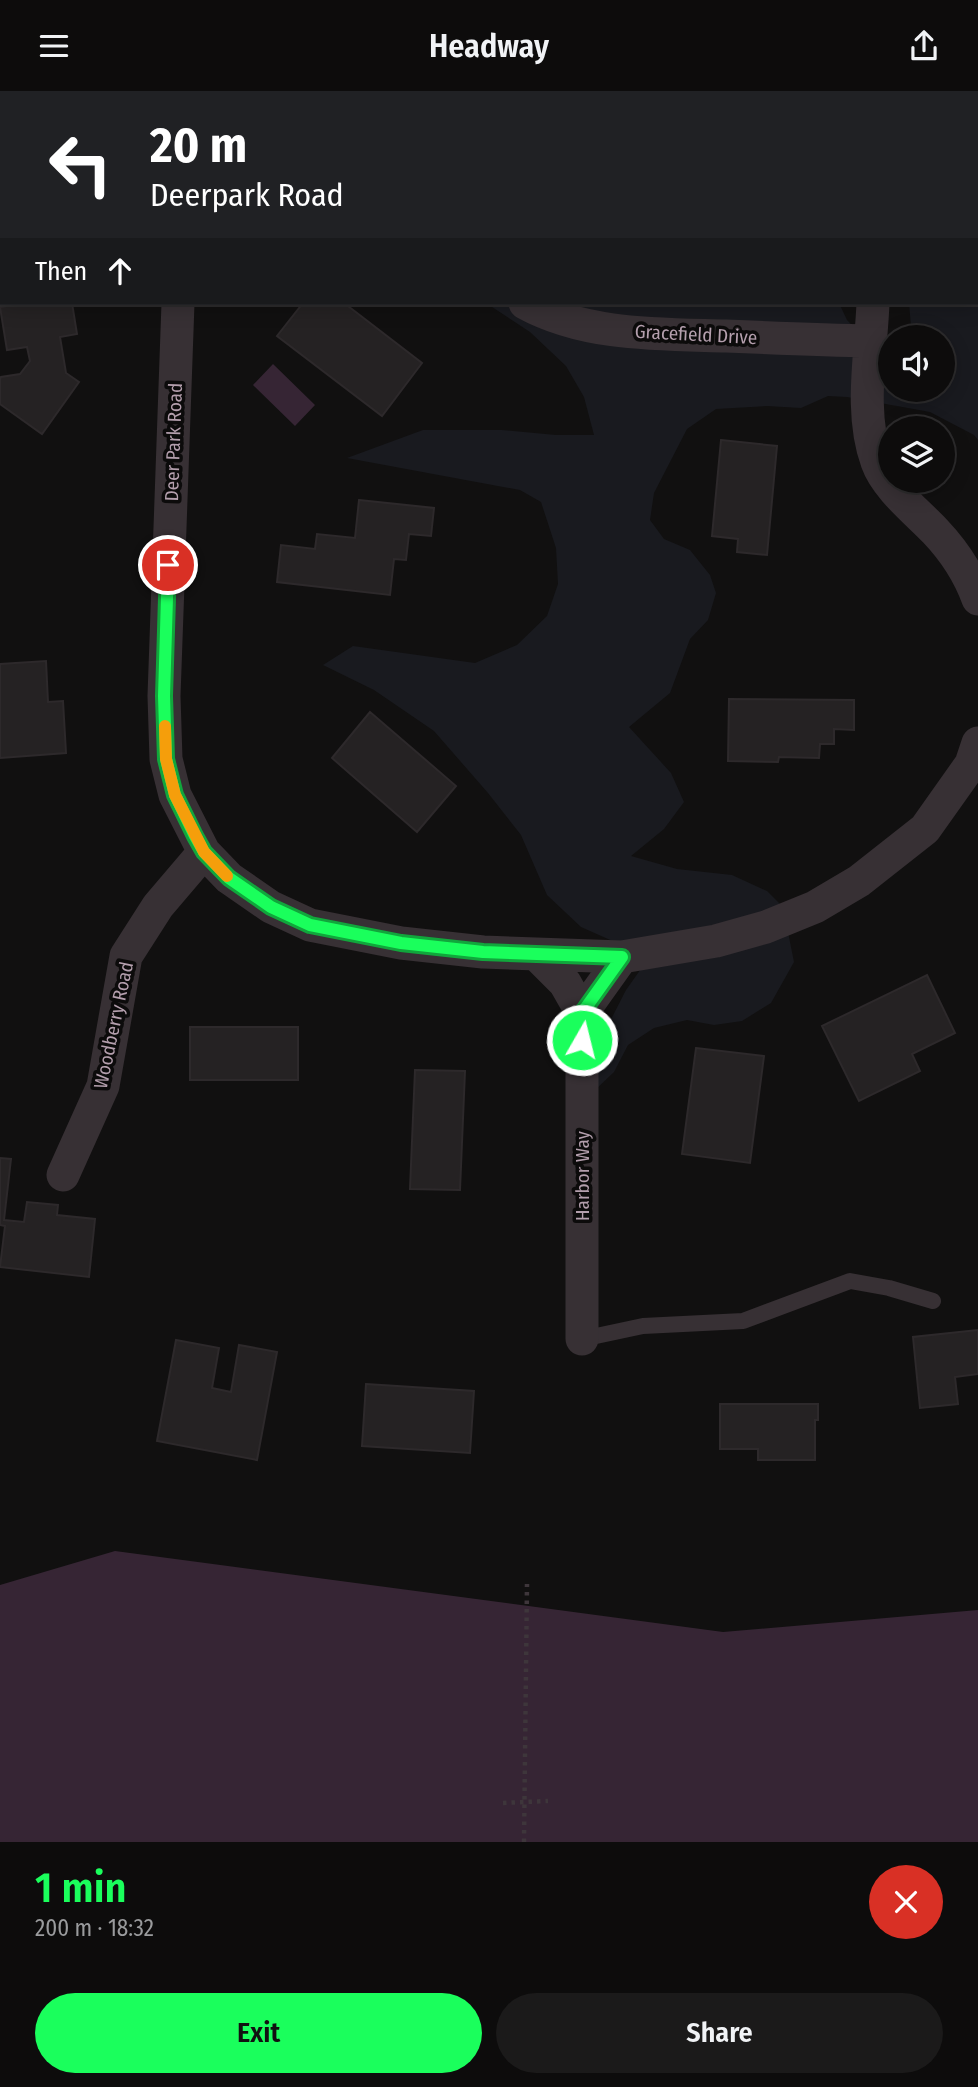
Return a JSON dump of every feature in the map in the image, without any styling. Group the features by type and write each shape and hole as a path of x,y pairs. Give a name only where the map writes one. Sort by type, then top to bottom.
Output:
{"street":[{"name":"Deer Park Road","path":"178,305 164,696 166,759 175,795 204,852 229,878 271,907 310,925 401,943 483,952 622,957"},
{"name":"Gracefield Drive","path":"528,305 539,311 584,324 640,333 872,341"},
{"path":"873,305 867,417 877,464 893,489 938,534 959,562 974,586 978,599"},
{"path":"536,954 565,983 582,1013 622,957 716,941 766,927 815,907 859,881 925,829 971,764 978,743"},
{"name":"Woodberry Road","path":"63,1175 103,1086 126,956 158,906 204,852"},
{"name":"Harbor Way","path":"582,1013 582,1339"}],"lane":[{"path":"582,1339 643,1326 743,1321 850,1281 889,1288 933,1301"}],"path":[{"path":"524,1842 527,1584"},
{"path":"503,1803 548,1801"}],"shaded area":[{"path":"489,305 840,305 847,320 878,352 878,402 955,402 955,325 911,325 909,305 978,305 978,440 955,425 955,416 938,416 930,412 828,396 801,408 767,406 716,409 687,429 654,493 650,520 664,539 690,550 710,575 716,593 708,620 690,639 670,693 629,727 671,773 684,802 664,829 631,856 677,869 732,875 767,891 783,907 794,962 771,1003 742,1021 714,1025 687,1020 654,1028 628,1045 614,1072 593,1092 601,1039 626,990 643,966 617,943 581,927 547,895 521,835 434,731 374,690 323,665 353,646 475,663 517,645 547,616 558,584 556,548 541,502 520,490 347,458 423,430 502,430 594,435 584,397 566,366 530,332"},
{"path":"273,364 315,405 295,426 253,385"},
{"path":"115,1551 723,1632 978,1610 978,1842 0,1842 0,1585"}],"building":[{"path":"72,305 77,334 60,337 66,373 79,382 42,434 0,404 1,377 20,374 30,361 27,347 7,350 0,307"},
{"path":"301,305 347,305 422,363 382,416 277,336"},
{"path":"721,440 777,446 767,555 737,552 738,539 712,536"},
{"path":"359,500 434,508 431,536 409,534 406,560 394,559 390,595 277,582 281,545 315,549 317,534 355,538"},
{"path":"46,661 48,702 63,701 66,753 0,758 0,664"},
{"path":"729,699 854,700 854,730 834,729 834,744 820,744 819,758 779,757 778,762 728,761"},
{"path":"370,712 456,786 417,832 332,758"},
{"path":"927,975 955,1033 912,1054 920,1071 859,1101 822,1026"},
{"path":"190,1027 298,1027 298,1080 190,1080"},
{"path":"696,1048 764,1056 750,1163 682,1154"},
{"path":"415,1070 465,1071 460,1190 410,1189"},
{"path":"0,1158 11,1159 4,1220 24,1222 27,1202 58,1205 57,1215 95,1219 89,1277 0,1267 5,1226 0,1225"},
{"path":"978,1330 978,1374 955,1377 958,1404 920,1408 913,1337"},
{"path":"176,1340 219,1348 212,1388 231,1392 239,1345 277,1352 257,1460 157,1441"},
{"path":"366,1384 474,1391 470,1453 362,1446"},
{"path":"720,1404 818,1404 818,1420 815,1420 815,1460 758,1460 758,1449 720,1449"}],"slow traffic":[{"path":"165,726 166,759 175,795 204,852 227,876"}],"route":[{"path":"168,565 164,696 166,759 175,795 204,852 229,878 271,907 310,925 401,943 483,952 622,957 582,1013 582,1040"}]}
